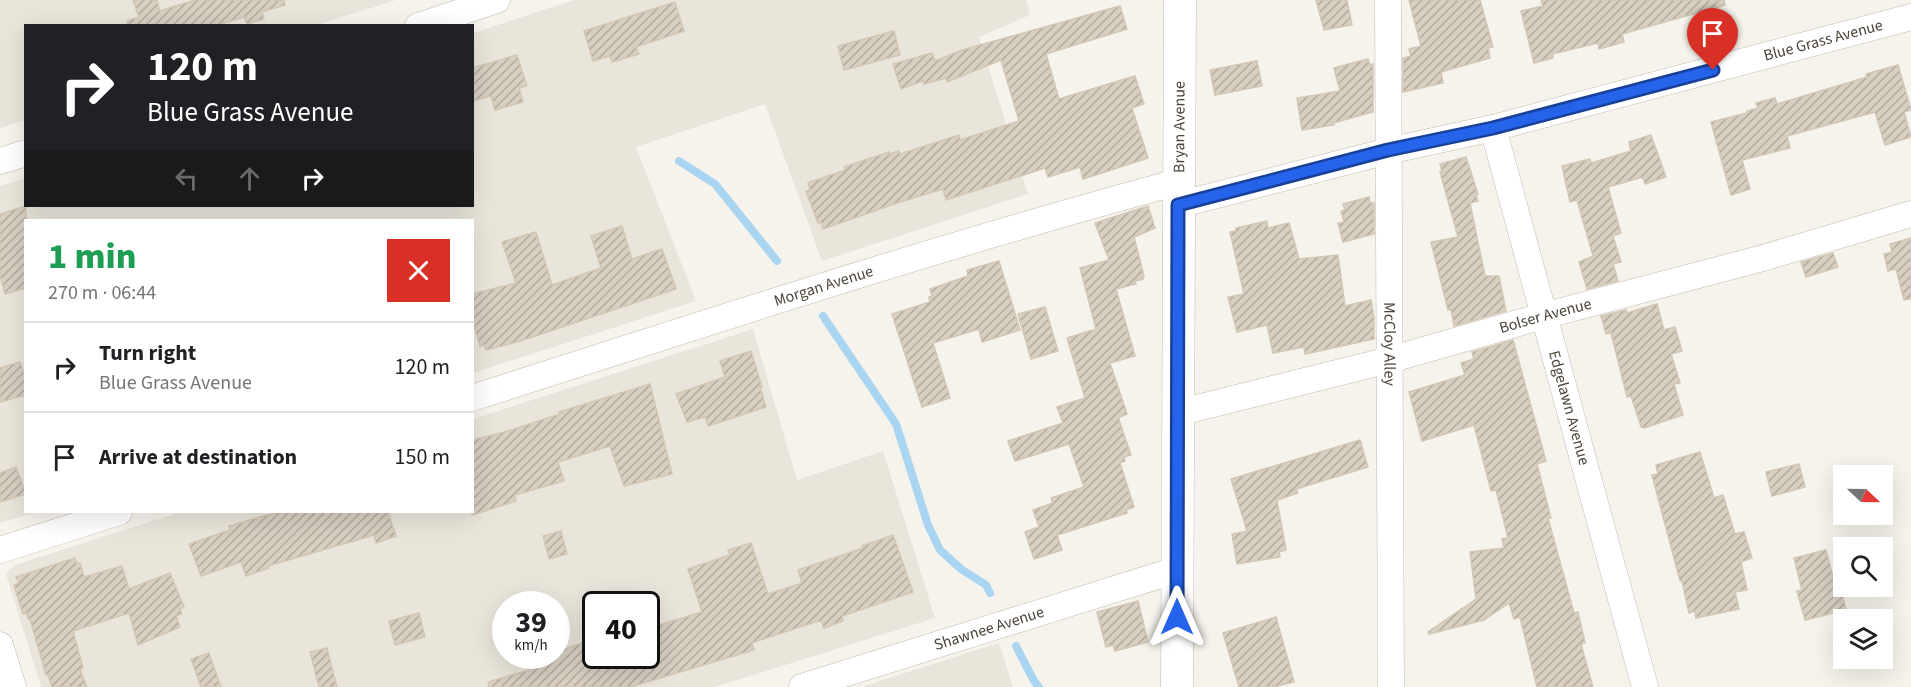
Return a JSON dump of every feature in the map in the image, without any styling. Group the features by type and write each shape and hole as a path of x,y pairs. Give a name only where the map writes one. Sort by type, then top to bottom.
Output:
{"street":[{"path":"424,24 497,0"},
{"name":"Bryan Avenue","path":"1177,687 1180,0"},
{"name":"McCloy Alley","path":"1388,0 1391,687"},
{"name":"Blue Grass Avenue","path":"1178,194 1493,128 1911,17"},
{"name":"Edgelawn Avenue","path":"1493,128 1645,687"},
{"path":"0,161 24,154"},
{"name":"Morgan Avenue","path":"474,397 860,273 1049,217 1178,194"},
{"name":"Bolser Avenue","path":"1177,413 1389,360 1763,258 1911,214"},
{"path":"0,550 116,513"},
{"name":"Shawnee Avenue","path":"802,687 1176,570"},
{"path":"0,645 13,687"}],"shaded area":[{"path":"0,0 396,0 320,24 24,24 24,120 0,128"},
{"path":"574,0 1026,0 1030,15 979,37 1028,194 822,261 765,104 636,147 696,301 474,373 474,219 24,219 24,513 35,513 0,523 0,186 24,178 24,207 474,207 474,33"},
{"path":"753,329 797,480 883,451 935,618 715,687 41,687 6,574 15,565 178,513 474,513 474,419"},
{"path":"999,643 1013,687 861,687"}],"building":[{"path":"133,0 157,0 160,11 195,0 284,0 285,5 262,12 264,19 247,24 244,17 221,24 127,24 127,21 139,17"},
{"path":"1316,0 1347,0 1352,25 1324,30"},
{"path":"1409,0 1480,0 1493,47 1488,48 1490,58 1441,72 1443,83 1403,92 1403,58 1411,56 1409,49 1421,46"},
{"path":"1541,0 1724,0 1725,5 1622,34 1624,42 1599,49 1598,43 1552,54 1553,58 1534,63 1521,11 1543,6"},
{"path":"675,2 684,31 636,47 639,54 612,62 610,56 593,61 584,31"},
{"path":"1120,6 1127,29 1046,54 1059,99 1135,76 1144,104 1132,108 1148,158 1083,179 1080,167 1048,177 1045,168 946,200 943,189 823,229 821,222 818,223 806,191 810,190 808,183 845,170 844,167 889,152 889,154 899,151 900,154 959,135 960,140 1019,121 1001,60 947,82 946,78 924,84 923,81 901,89 893,64 932,53 935,61 962,50"},
{"path":"894,31 900,55 844,70 838,46"},
{"path":"517,55 527,86 519,88 523,102 495,110 491,96 474,100 474,67"},
{"path":"1368,59 1370,65 1373,64 1373,112 1333,123 1334,125 1302,130 1297,98 1340,91 1334,68"},
{"path":"1257,61 1262,86 1215,95 1210,70"},
{"path":"1898,65 1911,110 1904,112 1911,137 1885,145 1875,112 1787,136 1790,148 1742,160 1750,189 1731,195 1711,122 1747,113 1747,111 1758,108 1756,103 1775,98 1777,104 1867,77 1866,74"},
{"path":"1651,135 1666,177 1645,184 1643,177 1608,187 1621,233 1613,236 1621,262 1613,264 1618,281 1587,289 1579,262 1593,256 1577,200 1570,202 1562,166 1590,159 1591,163 1631,151 1629,142"},
{"path":"1466,157 1478,194 1476,195 1478,201 1470,203 1485,276 1499,276 1506,311 1454,326 1431,242 1458,237 1440,172 1442,172 1440,164"},
{"path":"1369,197 1370,203 1374,203 1374,234 1343,242 1338,223 1344,222 1341,211 1345,210 1343,204"},
{"path":"1148,206 1155,228 1134,237 1143,279 1135,281 1136,284 1116,289 1135,356 1110,363 1127,414 1119,420 1131,455 1124,457 1125,461 1120,463 1134,507 1126,510 1127,513 1057,535 1062,550 1034,559 1025,532 1039,527 1033,510 1053,503 1051,498 1084,487 1069,444 1015,461 1008,441 1063,423 1057,407 1085,398 1067,338 1096,329 1080,268 1109,260 1095,223"},
{"path":"26,207 24,289 5,294 0,275 0,214"},
{"path":"1267,221 1268,228 1289,223 1299,259 1338,255 1345,306 1371,300 1374,339 1305,354 1304,347 1273,353 1267,325 1237,332 1228,297 1244,294 1230,232 1236,231 1236,228"},
{"path":"622,226 632,259 662,249 676,289 517,342 486,350 484,345 480,346 474,326 474,294 516,283 502,242 536,232 552,285 601,268 591,236"},
{"path":"1911,238 1911,299 1904,300 1896,269 1888,271 1884,254 1892,252 1890,244"},
{"path":"1833,253 1838,267 1806,277 1801,262"},
{"path":"999,261 1020,330 982,342 979,329 933,343 950,398 922,407 892,314 930,302 929,297 932,296 930,289 968,276 967,270"},
{"path":"1657,304 1664,330 1675,327 1682,351 1671,354 1680,383 1674,384 1683,415 1644,428 1641,427 1631,396 1627,397 1611,333 1606,334 1601,316 1626,310 1627,313"},
{"path":"1045,307 1058,351 1031,359 1018,314"},
{"path":"1513,340 1546,461 1537,464 1551,518 1548,518 1574,613 1578,612 1585,643 1581,644 1593,687 1537,687 1520,617 1514,619 1509,603 1484,620 1429,634 1428,632 1476,599 1470,552 1504,548 1502,539 1508,538 1496,490 1491,491 1474,425 1422,441 1409,392 1465,375 1461,363 1474,359 1472,352"},
{"path":"751,351 766,407 708,426 705,417 687,422 676,394 725,377 720,361"},
{"path":"20,362 24,373 24,396 0,402 0,368"},
{"path":"650,384 672,474 624,486 610,446 558,462 564,481 515,495 516,501 472,515 474,513 474,440 505,432 560,414 559,412"},
{"path":"1360,440 1368,467 1296,489 1298,493 1277,500 1286,550 1279,552 1280,557 1237,564 1232,534 1247,531 1231,479"},
{"path":"1700,452 1714,498 1723,495 1735,534 1744,532 1752,558 1741,562 1747,590 1735,592 1739,609 1696,618 1695,611 1689,613 1652,475 1658,474 1656,465"},
{"path":"1799,464 1805,487 1772,496 1766,472"},
{"path":"16,467 24,495 0,502 0,473"},
{"path":"274,513 388,513 396,536 376,543 374,535 268,566 269,568 246,576 241,562 201,576 189,544 230,530 229,526"},
{"path":"561,531 567,554 549,559 543,536"},
{"path":"893,535 913,592 842,616 843,621 824,628 821,621 815,622 754,642 752,643 754,650 630,687 489,687 488,682 532,669 570,669 570,647 582,643 582,669 660,669 660,625 702,612 688,569 730,555 728,550 751,543 768,594 802,583 798,570 863,548 862,546"},
{"path":"1826,550 1833,577 1833,597 1843,597 1846,609 1833,609 1833,613 1805,620 1797,591 1802,590 1794,558"},
{"path":"75,558 77,563 80,563 84,577 122,566 129,589 170,573 184,607 180,609 182,614 176,616 180,627 138,645 129,613 73,631 83,668 80,670 87,687 52,687 46,675 30,619 27,613 23,614 14,585 19,583 16,577"},
{"path":"1138,601 1148,642 1115,651 1113,645 1106,647 1097,612"},
{"path":"419,613 425,637 395,645 389,621"},
{"path":"1276,617 1294,682 1273,687 1239,687 1223,633"},
{"path":"327,648 337,687 319,687 310,652"},
{"path":"209,653 221,687 201,687 191,659"}],"waterway":[{"path":"679,161 715,184 777,261"},
{"path":"823,316 896,424 928,525 940,550 961,569 986,585 990,593"},
{"path":"1016,646 1039,687"}],"route":[{"path":"1177,617 1178,205 1388,150 1493,128 1713,70"}]}
